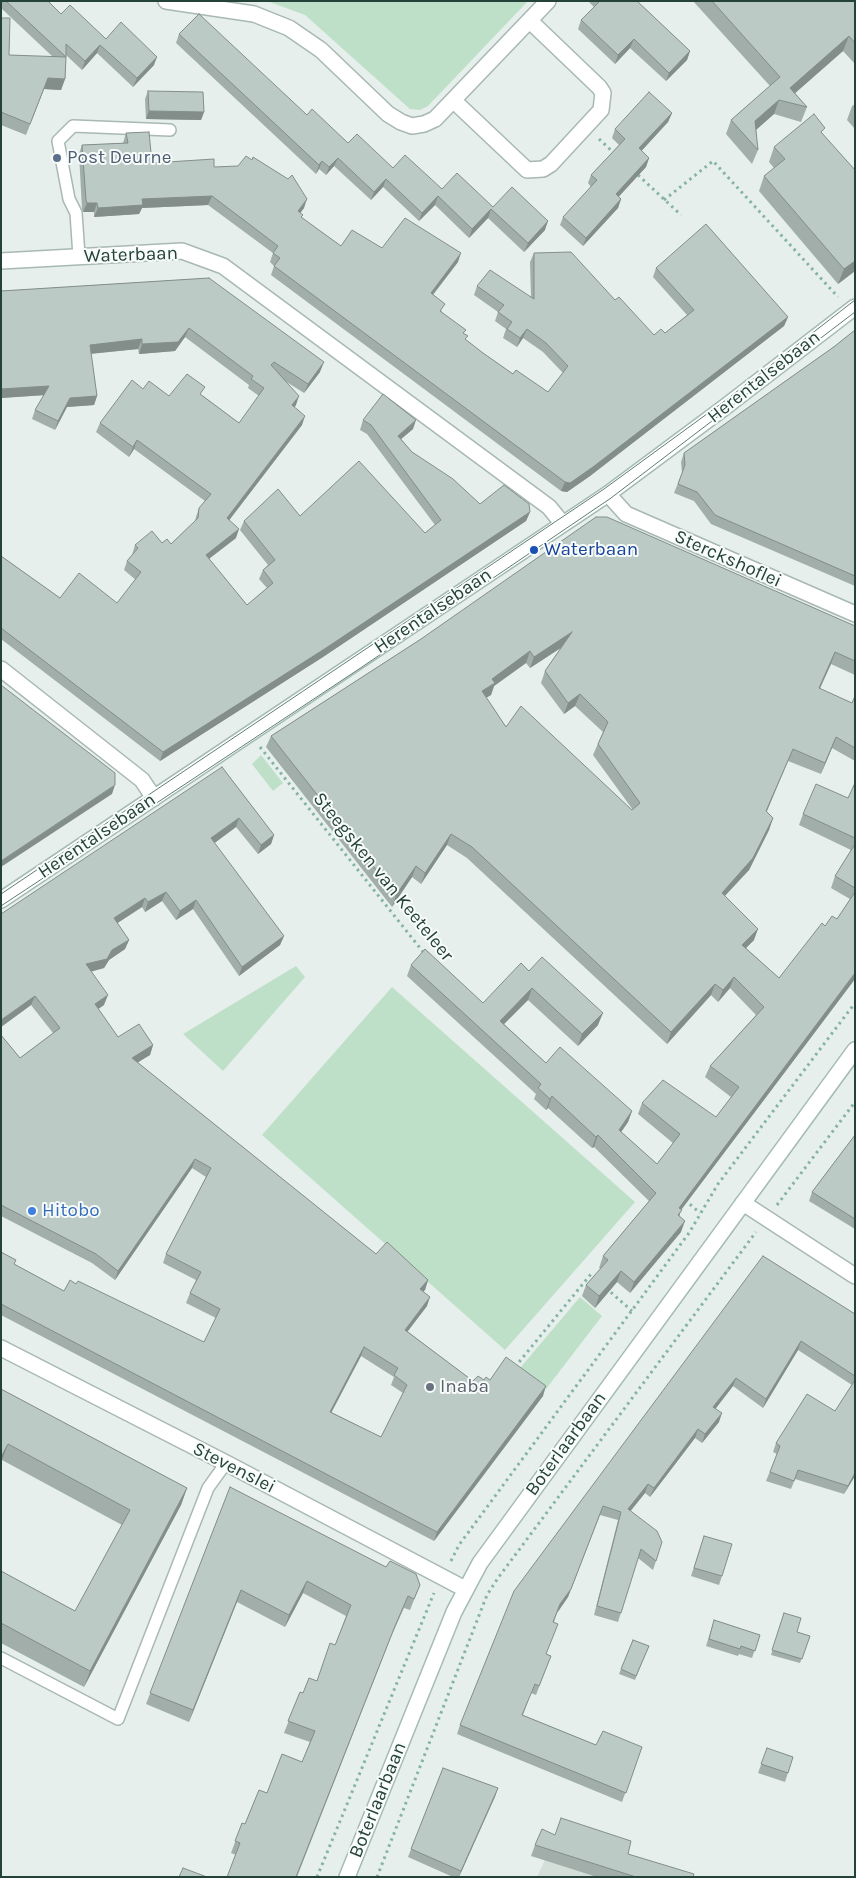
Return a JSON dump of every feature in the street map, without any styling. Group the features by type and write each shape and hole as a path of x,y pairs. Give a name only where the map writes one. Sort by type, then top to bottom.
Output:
{"street":[{"path":"166,1 254,14 288,28 321,50 388,114 412,126 436,119 548,1"},
{"path":"454,101 527,170 543,169 551,164 601,110 602,93 599,87 530,21"},
{"name":"Waterbaan","path":"1,261 182,251 222,266 549,507 562,523"},
{"name":"Herentalsebaan","path":"1,900 608,494 852,309"},
{"name":"Sterckshoflei","path":"608,494 626,514 855,614"},
{"path":"1,669 142,780 154,798"},
{"name":"Boterlaarbaan","path":"347,1877 465,1589 502,1532 855,1050"},
{"path":"743,1203 855,1276"},
{"name":"Stevenslei","path":"2,1352 226,1463 465,1589"}],"lane":[{"path":"79,256 76,213 69,199 58,141 73,126 170,130"},
{"path":"1,1658 118,1719 208,1488 226,1463"}],"path":[{"path":"586,127 615,154"},
{"path":"664,200 714,161 852,309"},
{"path":"638,176 680,215"},
{"name":"Steegsken van Keeteleer","path":"251,734 426,955"},
{"path":"678,1194 700,1213 725,1174 855,1003"},
{"path":"377,1877 487,1595 855,1102"},
{"path":"514,1369 591,1274 598,1280"},
{"path":"605,1286 632,1311"}],"shaded area":[{"path":"553,1843 662,1877 537,1877"}],"green space":[{"path":"267,1 528,1 428,106 420,110 410,109 305,15"},
{"path":"261,755 283,783 273,791 252,764"},
{"path":"296,966 305,977 223,1071 183,1034"},
{"path":"392,987 635,1202 505,1350 262,1135"},
{"path":"580,1297 602,1316 546,1389 520,1368"}],"building":[{"path":"6,1 48,1 61,14 70,5 106,39 121,22 157,57 137,78 100,45 85,61 66,44 66,57"},
{"path":"600,1 637,1 690,51 669,73 634,39 618,55 581,20"},
{"path":"712,1 855,1 855,43 849,36 790,88 807,107 779,100 755,121 758,150 731,120 780,77"},
{"path":"199,14 307,115 312,109 348,143 357,134 393,168 405,155 442,189 457,173 493,207 512,187 548,221 528,243 491,209 472,229 438,196 422,213 386,179 374,192 338,158 329,167 322,161 319,165 179,34"},
{"path":"1,18 10,18 9,55 66,57 65,79 48,78 30,124 1,112"},
{"path":"148,91 203,92 204,112 149,111"},
{"path":"649,92 672,113 639,148 649,158 616,194 621,199 586,238 563,217 597,180 591,175 625,139 615,129"},
{"path":"814,114 825,128 821,132 855,170 855,261 844,269 764,176 785,159 774,147"},
{"path":"149,132 152,163 214,159 214,167 238,166 246,156 252,160 253,157 288,179 292,175 307,199 298,211 303,215 301,217 341,246 352,230 382,248 405,218 461,253 431,293 445,304 440,311 466,330 463,333 468,336 465,339 483,353 513,374 516,370 548,392 568,366 546,343 527,329 520,338 507,329 512,322 498,312 504,305 477,286 490,270 534,299 534,253 571,252 615,300 619,297 654,335 661,329 665,333 694,310 656,268 706,224 788,317 593,467 570,483 565,482 274,266 280,258 273,253 278,246 212,196 142,199 143,205 98,208 97,203 87,203 82,145 128,143 126,133"},
{"path":"209,278 324,362 308,384 274,362 271,365 299,396 292,405 305,416 227,518 239,529 206,555 247,605 273,583 263,570 275,560 244,521 278,489 300,516 359,461 425,533 441,520 371,425 363,420 383,394 416,420 398,436 412,452 453,479 480,504 504,485 529,504 530,512 326,648 163,752 1,628 1,556 60,598 79,573 117,603 141,572 127,561 138,548 135,545 152,531 162,543 167,539 171,544 198,518 199,508 211,494 137,440 133,447 100,423 132,380 143,389 149,381 169,396 187,374 205,387 200,394 239,423 264,388 251,379 253,376 189,328 178,342 142,344 142,339 90,345 97,396 70,398 58,421 35,410 49,386 1,389 1,291"},
{"path":"855,330 855,576 715,515 697,492 678,484 685,465 684,453"},
{"path":"596,517 607,517 855,626 855,661 835,652 819,688 852,703 855,696 855,748 836,737 825,763 793,749 766,811 773,818 753,858 722,893 758,929 742,945 779,978 822,923 825,926 832,916 837,919 855,892 855,973 679,1208 682,1210 678,1215 685,1221 634,1282 621,1271 599,1296 586,1285 608,1260 603,1256 656,1193 598,1135 596,1137 552,1096 550,1099 538,1088 541,1084 411,965 425,949 483,1003 521,963 529,971 542,957 603,1013 582,1034 532,988 500,1021 546,1063 560,1047 632,1111 619,1130 657,1164 680,1134 642,1103 663,1080 716,1117 739,1087 710,1066 764,1007 734,977 723,990 715,984 671,1032 472,847 451,834 425,873 416,866 396,895 271,736 421,639","holes":["572,632 545,671 568,703 580,694 608,722 598,744 640,803 632,810 521,706 506,727 482,691 495,683 492,679 530,651 534,657"]},
{"path":"1,685 115,773 115,785 1,861"},
{"path":"222,767 274,835 261,845 239,818 211,838 284,936 242,967 196,900 180,911 166,892 148,902 145,898 114,918 129,940 112,950 107,959 86,964 108,995 95,1004 118,1037 139,1024 153,1045 132,1058 376,1254 387,1242 428,1280 420,1289 430,1297 405,1330 473,1381 478,1376 484,1380 486,1377 490,1380 506,1357 546,1386 437,1532 1,1304 1,1252 16,1260 14,1264 64,1291 70,1280 76,1284 78,1281 204,1342 220,1309 190,1293 201,1272 166,1254 211,1168 195,1159 118,1271 96,1254 1,1205 1,1035 20,1058 60,1028 35,996 1,1020 1,914","holes":["364,1347 398,1368 394,1375 407,1385 381,1437 330,1412"]},
{"path":"855,783 855,838 803,814 816,784 848,798"},
{"path":"855,844 855,888 835,876"},
{"path":"855,1135 855,1219 812,1192"},
{"path":"763,1256 855,1314 855,1376 801,1341 766,1399 736,1378 713,1407 722,1413 705,1434 698,1429 654,1488 648,1484 628,1509 657,1531 662,1542 656,1561 641,1549 621,1613 597,1606 621,1512 603,1506 571,1589 560,1604 553,1622 558,1624 546,1654 551,1656 539,1686 535,1684 522,1715 596,1745 603,1731 642,1747 626,1793 460,1725 514,1591"},
{"path":"855,1380 855,1473 848,1486 798,1470 794,1481 770,1472 780,1446 776,1443 807,1394 835,1411"},
{"path":"1,1389 187,1488 90,1671 1,1623 1,1571 75,1611 130,1510 8,1444 1,1457"},
{"path":"230,1487 386,1567 390,1561 416,1574 420,1585 414,1599 408,1596 395,1626 296,1877 227,1877 240,1843 235,1841 242,1823 245,1824 259,1790 267,1793 282,1754 302,1762 315,1731 288,1721 300,1692 303,1693 309,1678 317,1681 330,1643 335,1645 351,1605 307,1581 289,1615 241,1590 193,1710 150,1693"},
{"path":"704,1536 732,1544 722,1576 694,1568"},
{"path":"784,1613 801,1618 797,1632 810,1636 802,1659 772,1650"},
{"path":"714,1620 760,1635 755,1651 741,1646 740,1649 709,1639"},
{"path":"633,1640 649,1646 636,1676 621,1669"},
{"path":"767,1748 793,1757 788,1773 761,1764"},
{"path":"443,1768 498,1788 461,1871 411,1849"},
{"path":"561,1818 631,1841 628,1854 694,1874 693,1877 636,1877 535,1845 542,1829 555,1835"},
{"path":"183,1868 207,1877 179,1877"}],"tram line":[{"path":"1,894 604,489 722,403 855,300"},
{"path":"1,906 359,669 611,498 855,312"}],"place":[{"name":"Post Deurne","path":"57,158"},
{"name":"Waterbaan","path":"534,550"},
{"name":"Hitobo","path":"32,1211"},
{"name":"Inaba","path":"430,1387"}]}
